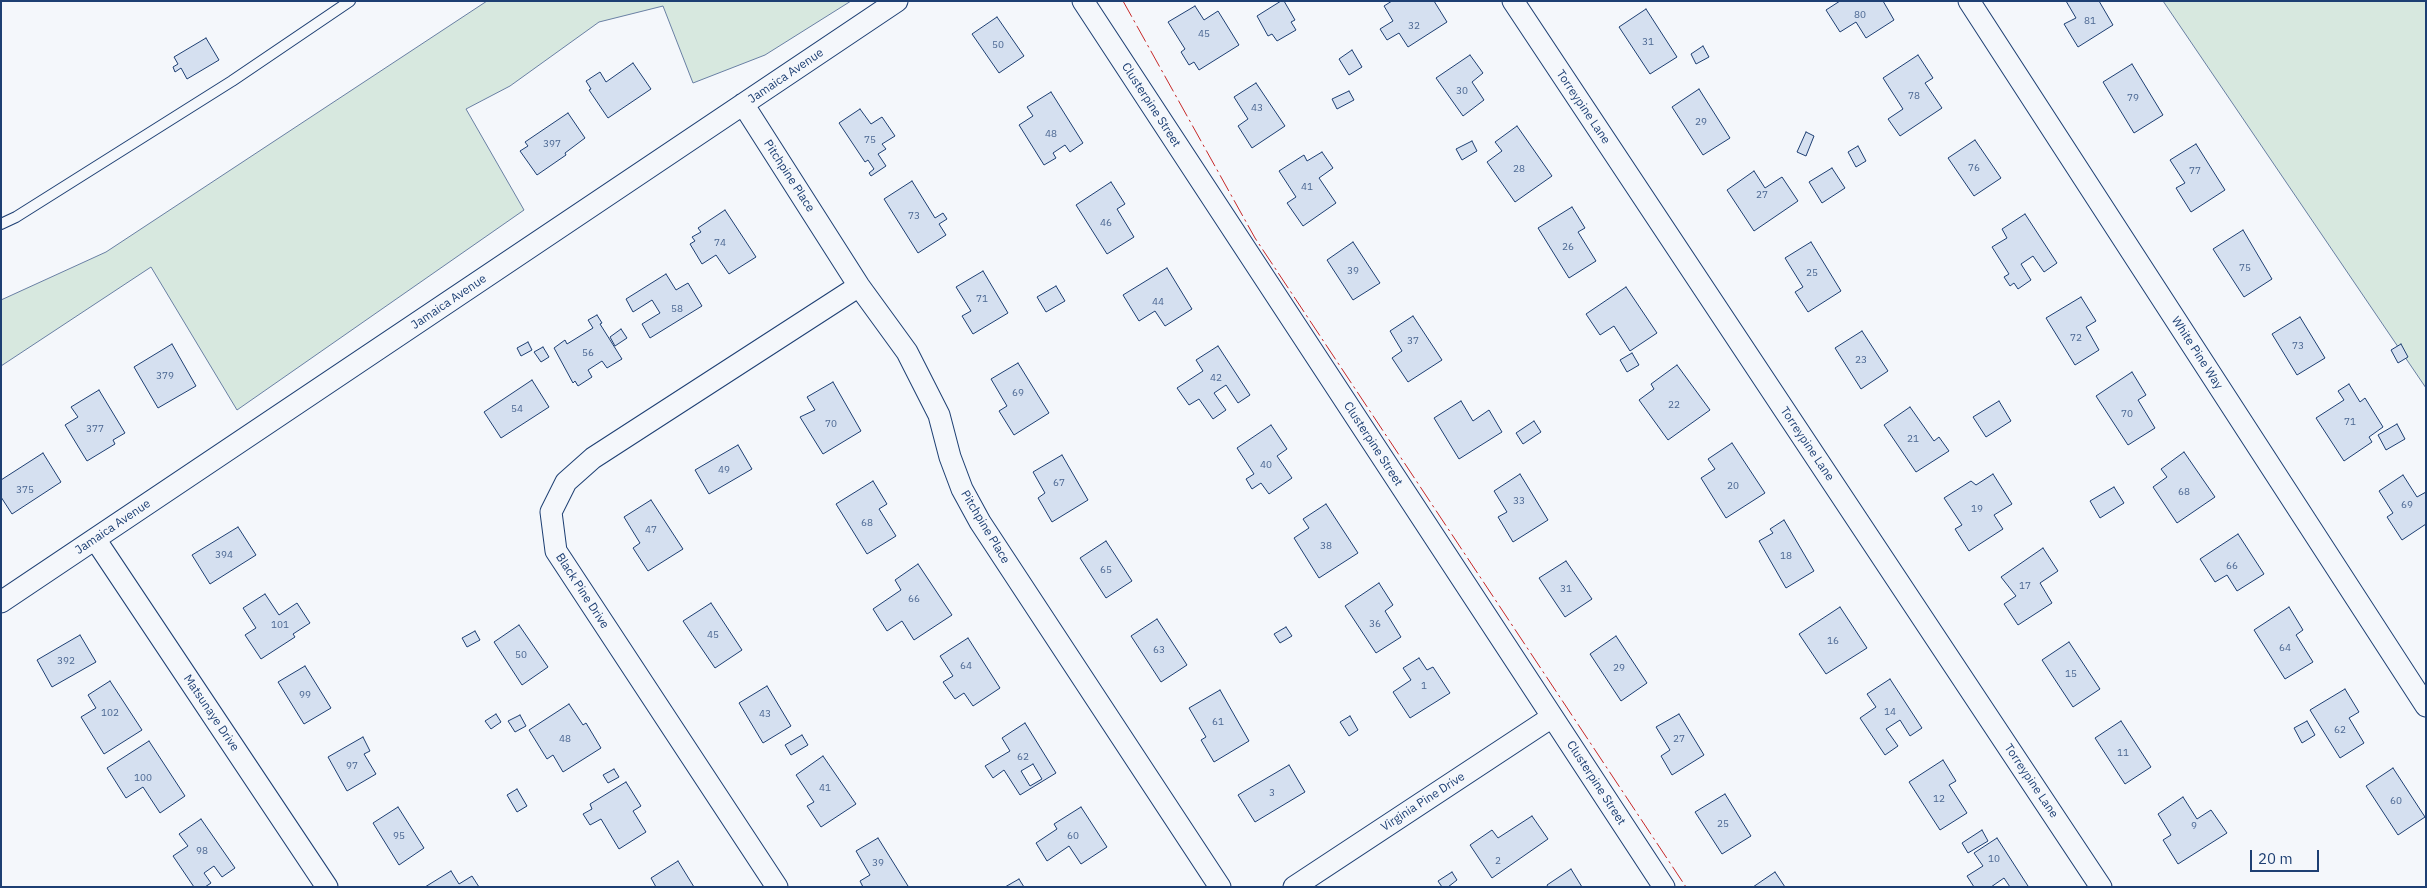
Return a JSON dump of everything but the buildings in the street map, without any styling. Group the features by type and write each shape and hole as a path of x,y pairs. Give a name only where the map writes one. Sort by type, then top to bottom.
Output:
{"street":[{"name":"Jamaica Avenue","path":"1,602 897,1"},
{"name":"Clusterpine Street","path":"1083,1 1664,887"},
{"name":"Torreypine Lane","path":"1513,1 2101,887"},
{"name":"White Pine Way","path":"1969,1 2426,706"},
{"name":"Pitchpine Place","path":"743,104 859,286 907,352 939,415 950,457 962,489 980,522 1220,887"},
{"name":"Black Pine Drive","path":"776,887 556,552 551,512 566,482 593,458 859,286"},
{"name":"Matsunaye Drive","path":"95,539 327,887"},
{"name":"Virginia Pine Drive","path":"1294,887 1552,717"}],"lane":[{"path":"1,224 16,217 232,81 338,5 350,1"}],"shaded area":[{"path":"487,1 851,1 765,55 693,83 663,6 599,22 510,86 466,109 524,210 237,410 151,267 1,366 1,300 106,252"},
{"path":"2163,1 2426,1 2426,388"}],"power":[{"path":"1123,1 1255,238 1686,887"}]}
